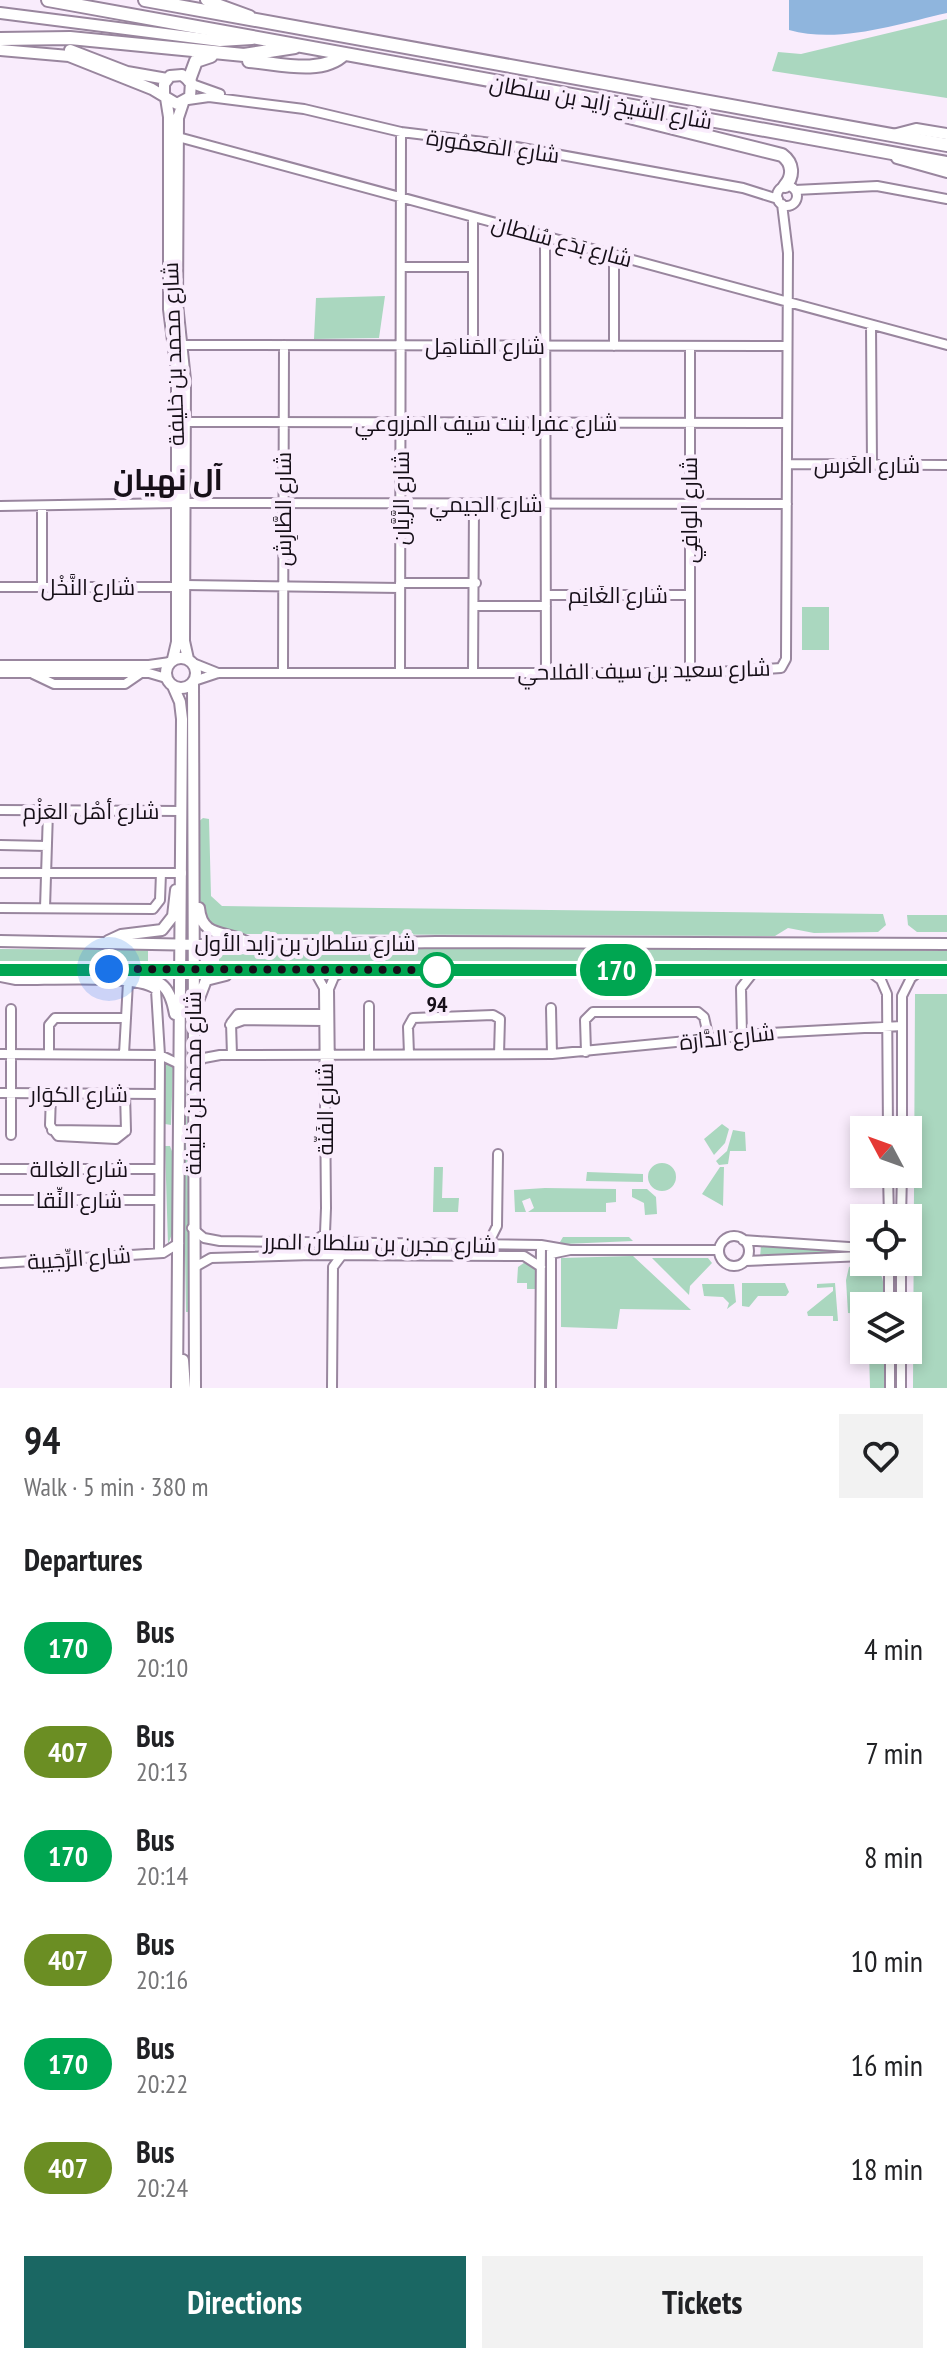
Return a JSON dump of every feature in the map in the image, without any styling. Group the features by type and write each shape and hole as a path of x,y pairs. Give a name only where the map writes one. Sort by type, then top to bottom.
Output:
{"highway":[{"name":"شارع الشيخ زايد بن سلطان","path":"48,0 947,163"},
{"name":"شارع الشيخ زايد بن سلطان","path":"145,0 947,145"},
{"path":"0,39 70,38 244,55 300,46"},
{"path":"190,82 194,63 207,56 320,66 331,64 344,54"},
{"path":"605,103 621,115 782,155 789,162 791,172 787,188"}],"main road":[{"name":"شارع الشيخ زايد بن سلطان","path":"206,0 259,21"},
{"name":"شارع الشيخ زايد بن سلطان","path":"0,13 227,42 256,37"},
{"path":"15,50 31,46 62,48 135,74 167,79 178,74 190,82"},
{"path":"0,50 76,58 165,97 186,101"},
{"name":"شارع محمد بن خليفة","path":"167,79 169,309 177,372 184,642 191,661 193,682 187,873 180,968 177,1388"},
{"name":"شارع محمد بن خليفة","path":"181,503 185,422 183,345 177,304 178,112 186,101 190,82"},
{"path":"893,135 916,129 947,134"},
{"path":"888,153 947,172"},
{"name":"شارع محمد بن خليفة","path":"181,586 169,682 181,708 182,811 193,945 195,1388"},
{"path":"172,660 191,661"},
{"path":"169,682 181,688 193,682"},
{"path":"108,941 121,935 153,933 167,927 187,873"},
{"path":"187,873 202,924 213,933 240,938 253,946"},
{"name":"شارع سلطان بن زايد الأول","path":"0,941 253,946 436,942 947,944"},
{"path":"109,969 122,976 149,977 164,985 173,1001 179,1038"},
{"path":"193,1034 203,982 212,976 250,969"},
{"name":"شارع سلطان بن زايد الأول","path":"0,970 947,970"},
{"path":"180,991 185,987 193,992"},
{"path":"178,1347 185,1388"},
{"path":"195,1372 206,1362"}],"street":[{"name":"شارع المَعمُورة","path":"190,82 244,101"},
{"name":"شارع المَعمُورة","path":"186,101 244,101 304,109 401,132 500,144 743,188 787,202 827,189"},
{"name":"شارع الرَّيَّان","path":"400,672 401,132"},
{"name":"شارع بَدَع سُلطان","path":"178,137 947,345"},
{"name":"شارع المَعمُورة","path":"743,188 886,186 947,199"},
{"path":"787,188 787,202"},
{"path":"787,188 787,202"},
{"name":"شارع سعيد بن سيف الفلاحي","path":"193,682 218,673 690,673 775,670 784,666 788,464 787,202"},
{"path":"473,217 473,346"},
{"path":"545,237 546,673"},
{"path":"614,255 614,346"},
{"path":"401,267 473,267"},
{"path":"871,325 872,465"},
{"name":"شارع المَناهِل","path":"183,345 787,346"},
{"name":"شارع الطَّارِش","path":"283,672 284,345"},
{"name":"شارع الوافِي","path":"690,346 690,673"},
{"name":"شارع عفرا بنت سيف المزروعي","path":"185,422 787,423"},
{"name":"شارع الغَرس","path":"788,464 947,465"},
{"name":"شارع الجيمي","path":"0,506 181,503 787,504"},
{"path":"473,673 476,583 474,504"},
{"path":"42,506 42,587"},
{"name":"شارع النَّخْل","path":"0,587 476,583"},
{"name":"شارع الغَانِم","path":"547,595 689,595"},
{"path":"475,606 546,606"},
{"path":"1,672 149,665 172,660"},
{"name":"شارع سعيد بن سيف الفلاحي","path":"191,661 218,673"},
{"path":"1,672 33,673 49,683 126,684 141,673 169,682"},
{"name":"شارع أهْل العَزْم","path":"0,810 182,811"},
{"path":"45,908 48,811"},
{"path":"0,845 47,846"},
{"path":"0,873 187,873"},
{"path":"0,908 153,909 160,900 161,873"},
{"name":"شارع الفَنّة","path":"311,1243 322,1238 325,1230 329,989 334,977 346,969"},
{"name":"شارع الفَنّة","path":"314,970 324,988 330,1078"},
{"path":"728,970 741,988 742,1035"},
{"path":"741,988 755,970"},
{"path":"867,970 877,976 886,989 888,1116"},
{"path":"902,1116 903,991 911,978 923,970"},
{"path":"0,977 128,982 124,1054"},
{"name":"شارع محمد بن خليفة","path":"128,982 154,987 158,995 159,1253"},
{"path":"369,1006 369,1054"},
{"path":"551,1008 552,1054"},
{"path":"11,1009 11,1135"},
{"path":"586,1052 585,1017 593,1012 698,1012 704,1017 709,1039"},
{"path":"232,1055 230,1025 238,1014 324,1017"},
{"path":"409,1054 408,1027 413,1018 493,1015 500,1019 499,1054"},
{"path":"49,1054 49,1025 55,1018 125,1018"},
{"name":"شارع الدَّارَة","path":"193,1066 204,1058 232,1055 552,1054 742,1035 902,1026"},
{"path":"160,1055 179,1038"},
{"path":"0,1054 160,1055 179,1064"},
{"name":"شارع الكوَار","path":"0,1093 159,1094"},
{"path":"51,1094 52,1130 126,1131 125,1093"},
{"path":"488,1244 497,1226 498,1154"},
{"name":"شارع الغالة","path":"0,1169 159,1169"},
{"name":"شارع النِّقا","path":"0,1200 159,1200"},
{"path":"497,1226 509,1245 505,1256"},
{"name":"شارع مجرن بن سلطان المرر","path":"192,1228 209,1240 232,1241 488,1244 570,1250 717,1250"},
{"path":"850,1247 743,1240 723,1241 717,1250 724,1262 850,1257"},
{"path":"743,1240 751,1247 746,1261"},
{"path":"232,1241 226,1249 232,1258"},
{"name":"شارع الرِّجَيبة","path":"0,1263 159,1253 171,1250 179,1242"},
{"path":"548,1248 541,1267 551,1388"},
{"path":"540,1388 548,1248"},
{"name":"شارع الرِّجَيبة","path":"159,1253 179,1267"},
{"path":"323,1255 333,1267"},
{"name":"شارع مجرن بن سلطان المرر","path":"193,1272 206,1259 323,1255 527,1257 541,1267"},
{"path":"332,1388 333,1267 342,1255"},
{"path":"890,1364 890,1388"},
{"path":"901,1364 901,1388"}],"green space":[{"path":"947,19 947,98 772,71 778,52 801,54"},
{"path":"385,296 379,338 314,339 316,298"},
{"path":"802,607 829,607 829,650 802,650"},
{"path":"203,818 209,819 211,896 222,906 883,914 886,925 878,932 814,933 788,928 775,936 244,934 214,928 203,920 198,888 198,822"},
{"path":"907,915 947,915 947,932 917,932 908,925"},
{"path":"755,947 947,951 947,964 219,964 219,955 406,949"},
{"path":"0,949 148,950 148,961 0,962"},
{"path":"915,994 947,994 947,1388 913,1388 913,1364 922,1364 922,1292 913,1292 914,1276 922,1276 922,1204 914,1204 914,1188 922,1188 922,1116 914,1116"},
{"path":"165,1061 173,1067 171,1125 165,1124"},
{"path":"182,1078 186,1078 190,1312 186,1312"},
{"path":"722,1124 729,1129 725,1143 714,1155 704,1139"},
{"path":"733,1130 745,1132 746,1151 730,1151 728,1164 719,1165 716,1161 727,1151"},
{"path":"165,1146 170,1146 173,1154 173,1231 168,1245"},
{"path":"662,1163 672,1167 676,1177 672,1187 662,1191 652,1187 648,1177 652,1167"},
{"path":"434,1167 443,1167 442,1198 459,1198 458,1212 433,1212"},
{"path":"720,1167 724,1167 723,1206 702,1194"},
{"path":"587,1172 643,1174 643,1182 586,1181"},
{"path":"616,1189 616,1202 606,1203 606,1212 528,1212 534,1208 530,1198 522,1201 526,1212 515,1212 514,1190"},
{"path":"632,1189 647,1189 656,1197 657,1214 645,1215 644,1203 632,1197"},
{"path":"563,1237 629,1237 633,1241 564,1244 560,1242"},
{"path":"761,1245 850,1251 850,1253 760,1258"},
{"path":"633,1256 691,1310 620,1309 617,1329 561,1327 561,1258"},
{"path":"531,1258 539,1263 539,1289 527,1289 527,1283 517,1283 518,1267"},
{"path":"652,1258 708,1258 712,1263 690,1286 689,1295"},
{"path":"849,1267 850,1276 881,1276 883,1292 850,1292 850,1313 846,1280"},
{"path":"742,1283 785,1283 789,1292 786,1296 758,1296 749,1307 742,1306"},
{"path":"835,1283 838,1321 833,1321 833,1316 808,1316 807,1312 833,1291 833,1287 817,1288 817,1284"},
{"path":"702,1284 734,1284 736,1302 727,1309 729,1303 723,1297 704,1296"},
{"path":"869,1364 884,1364 884,1388 870,1388"}],"water":[{"path":"789,0 947,0 947,13 868,31 808,34 789,30"}],"bus line":[{"name":"170","path":"0,970 947,970"}],"place":[{"name":"94","path":"437,970"}],"district":[{"name":"آل نهيان","path":"168,480"}],"route":[{"path":"109,969 437,970"}]}
